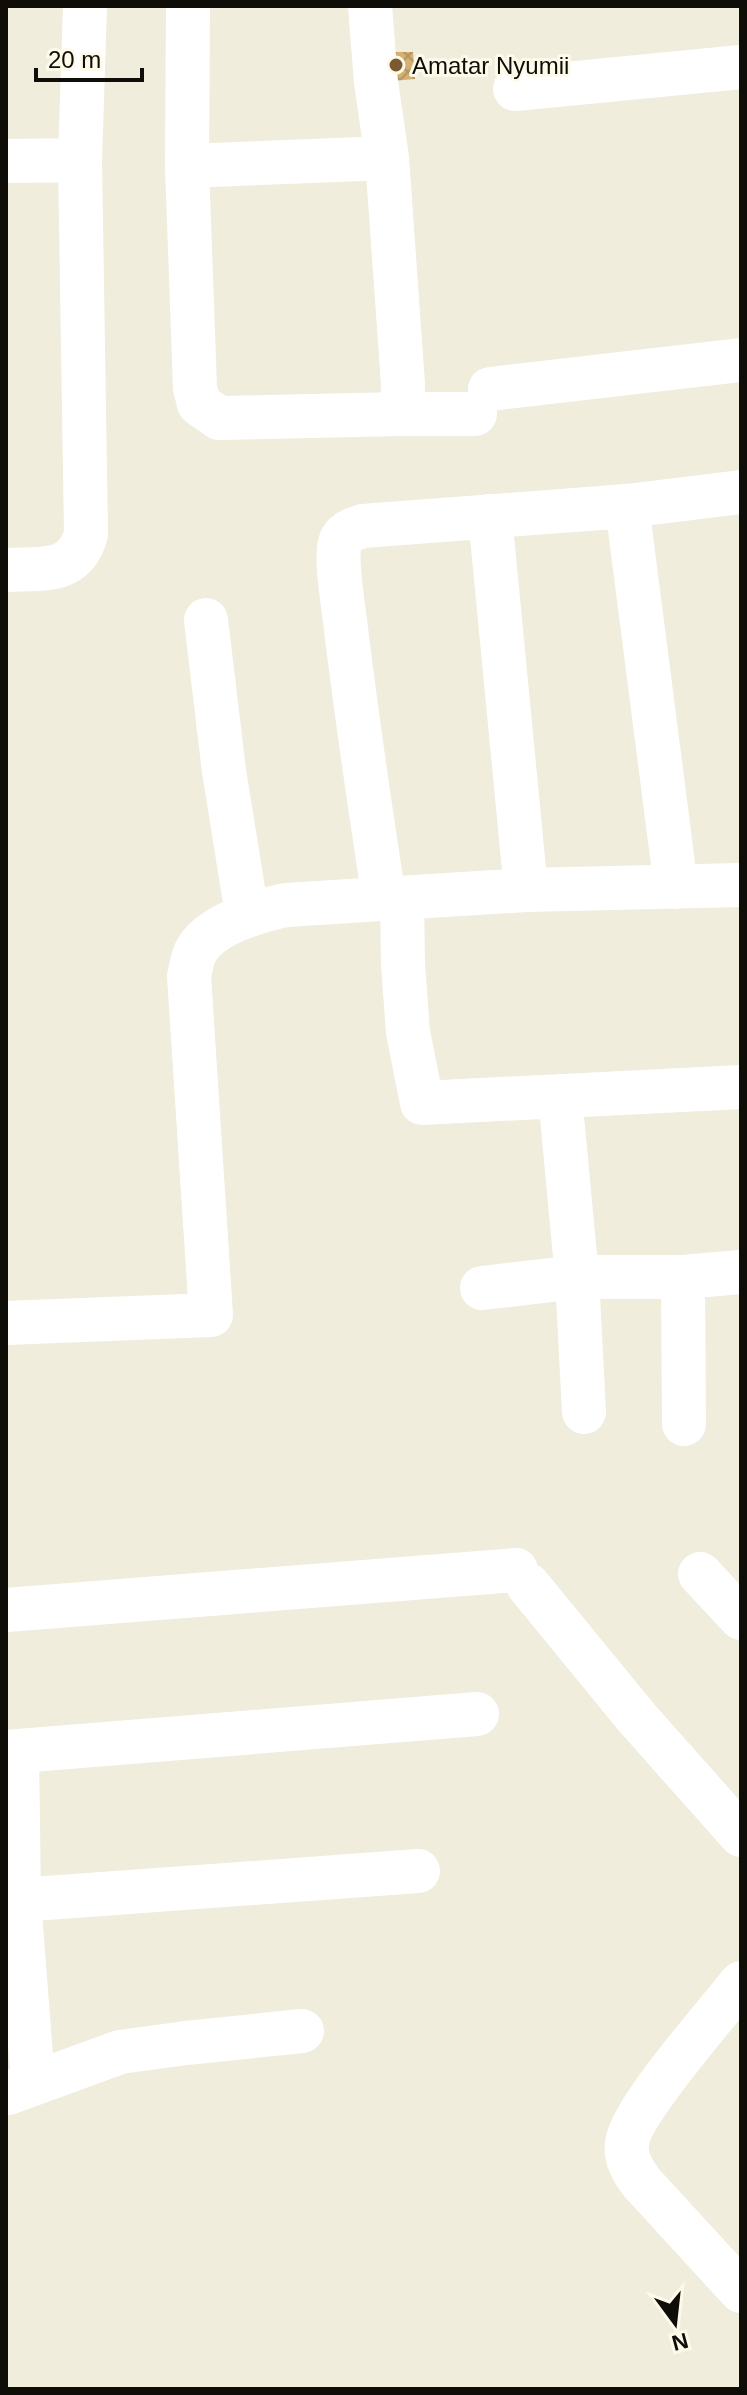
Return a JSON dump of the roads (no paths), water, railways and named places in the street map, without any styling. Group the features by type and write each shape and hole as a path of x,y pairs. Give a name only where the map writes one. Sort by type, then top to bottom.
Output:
{"street":[{"path":"6,570 64,564 77,555 86,534 80,160 85,6"},
{"path":"188,6 187,166 195,388 199,404 219,418 402,414 741,360"},
{"path":"370,6 376,82 387,158 403,384 402,414"},
{"path":"515,89 741,67"},
{"path":"187,166 387,158"},
{"path":"6,161 80,160"},
{"path":"741,492 627,506 363,526 349,531 340,542 342,592 360,743 393,898 403,964 408,1032 422,1103 741,1087"},
{"path":"627,506 676,887"},
{"path":"490,516 526,890"},
{"path":"206,620 224,771 247,914"},
{"path":"6,1323 211,1315 189,976 196,950 207,938 247,914 286,905 526,890 741,885"},
{"path":"560,1096 577,1277 584,1412"},
{"path":"482,1288 577,1277 683,1277 741,1272"},
{"path":"683,1277 684,1424"},
{"path":"700,1574 741,1618"},
{"path":"6,1610 522,1577 637,1718 741,1835"},
{"path":"302,2031 120,2052 19,2088 12,1900 12,1752 477,1714"},
{"path":"12,1900 418,1871"},
{"path":"741,1983 659,2085 630,2132 626,2147 629,2162 641,2182 741,2291"}],"place":[{"name":"Amatar Nyumii","path":"396,65"}]}
